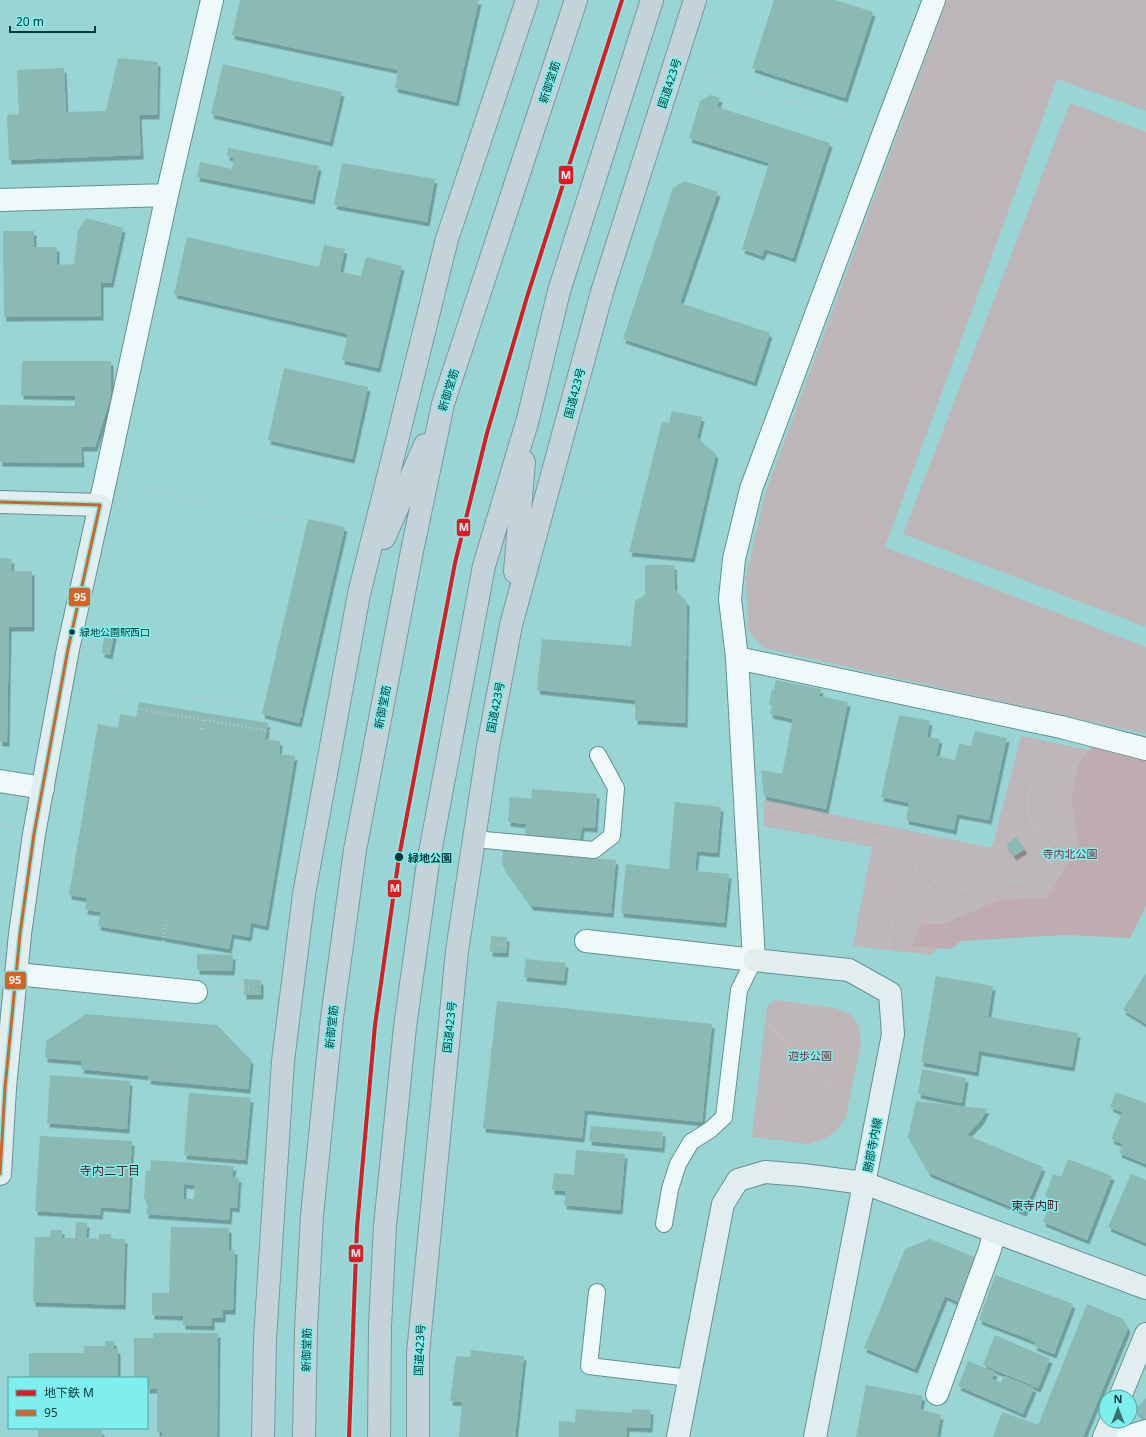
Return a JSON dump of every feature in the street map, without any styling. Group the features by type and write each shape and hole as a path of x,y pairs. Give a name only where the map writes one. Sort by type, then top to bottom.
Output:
{"highway":[{"path":"263,1437 265,1339 283,1061 304,894 359,594 447,239 528,0"},
{"name":"新御堂筋","path":"304,1437 306,1329 312,1215 336,988 355,850 412,551 443,404 576,0"},
{"path":"380,1437 380,1326 385,1226 405,1027 428,863 484,566 528,419 559,291 652,0"},
{"name":"国道423号","path":"418,1437 418,1353 457,951 488,747 511,625 602,292 696,0"},
{"path":"359,594 443,404"},
{"path":"511,625 528,419"},
{"path":"265,1339 277,1437"},
{"path":"406,1437 418,1353"}],"street":[{"path":"0,1174 2,1088 20,934 34,834 68,648 167,195 212,0"},
{"path":"586,941 754,960 737,658 730,599 734,559 751,488 934,0"},
{"path":"0,200 167,195"},
{"path":"0,502 100,505"},
{"path":"737,658 1061,727 1146,749"},
{"path":"0,781 43,788"},
{"name":"勝部寺内線","path":"754,960 849,970 890,993 893,1034 815,1437"},
{"path":"16,974 196,992"},
{"path":"678,1437 723,1204 738,1180 765,1172 803,1175 864,1184 1146,1288"},
{"path":"938,1394 995,1232"},
{"path":"1123,1389 1146,1334"},
{"path":"1127,1437 1146,1431"}],"lane":[{"path":"474,839 594,850 612,836 616,788 598,755"},
{"path":"664,1224 670,1189 678,1164 691,1142 710,1130 724,1117 739,990 754,960"},
{"path":"597,1292 589,1366 690,1378"}],"path":[{"path":"694,71 861,124"},
{"path":"129,487 307,524"},
{"path":"568,488 638,503"},
{"path":"94,710 129,686 264,709"},
{"path":"103,703 312,738"},
{"path":"202,728 204,720"},
{"path":"936,897 993,883 1027,881 1043,875 1050,865 1049,846 1032,825 1026,806 1031,781 1052,751 1061,727"},
{"path":"795,813 800,821 896,843"},
{"path":"0,825 10,826"},
{"path":"914,880 916,866"},
{"path":"892,872 899,882"},
{"path":"928,886 941,876"},
{"path":"880,888 888,891"},
{"path":"888,953 894,908"},
{"path":"161,957 166,921"},
{"path":"498,944 520,947"},
{"path":"218,986 252,988"},
{"path":"536,988 562,990"},
{"path":"759,1015 855,1110"},
{"path":"599,1118 710,1130"}],"green space":[{"path":"947,0 1146,0 1146,111 1057,79 885,547 1146,647 1146,734 763,648 748,630 746,576 765,494"},
{"path":"1070,103 1146,132 1146,627 903,534"},
{"name":"寺内北公園","path":"1021,736 1146,762 1146,890 1121,938 1068,929 954,934 931,955 853,946 872,847 764,826 764,800 992,848"},
{"name":"遊歩公園","path":"775,1000 835,1008 850,1014 859,1026 861,1043 846,1118 836,1131 824,1139 809,1144 752,1137 767,1006"}],"shaded area":[{"path":"1093,745 1146,758 1146,906 1130,938 1066,935 961,941 951,949 912,946 921,924 943,924 1000,900 1048,897 1078,845 1072,799 1078,765"}],"building":[{"path":"240,0 479,0 456,102 395,88 398,70 232,35"},
{"path":"774,0 835,0 873,12 845,98 752,68"},
{"path":"118,58 158,62 157,115 139,115 141,155 9,160 7,115 19,114 17,70 64,68 66,112 106,111"},
{"path":"223,64 342,92 330,142 211,114"},
{"path":"711,95 720,98 717,107 830,143 793,258 765,249 762,256 742,249 769,163 689,138 700,101"},
{"path":"228,148 319,166 312,200 197,177 200,162 232,169 234,158 227,156"},
{"path":"342,163 435,179 427,222 334,205"},
{"path":"684,181 718,192 680,303 770,333 754,382 623,339 673,188"},
{"path":"86,218 123,228 111,283 101,283 101,316 4,317 3,231 34,231 34,247 57,247 57,265 74,264 78,231"},
{"path":"187,237 319,267 324,245 345,249 340,272 361,276 366,257 402,266 378,368 342,360 348,334 174,294"},
{"path":"22,361 111,361 111,396 95,447 81,447 82,463 0,462 0,405 75,406 75,396 21,395"},
{"path":"284,368 368,387 352,459 268,440"},
{"path":"672,411 702,417 697,438 716,454 692,558 629,552 662,422 669,423"},
{"path":"308,519 345,527 299,723 262,714"},
{"path":"0,558 12,559 11,571 32,571 32,627 9,627 7,742 0,742"},
{"path":"645,565 674,565 675,590 687,602 685,723 635,720 635,700 537,690 542,639 631,646 635,601 645,595"},
{"path":"105,632 114,634 110,655 102,653"},
{"path":"776,680 821,689 819,696 848,702 826,809 764,796 761,770 782,774 793,719 770,714 772,705 769,705 772,689 774,690"},
{"path":"139,702 268,723 265,739 280,741 279,754 295,756 266,926 251,923 249,937 232,934 229,949 98,926 101,912 85,910 87,898 69,895 98,724 118,728 120,714 136,717"},
{"path":"899,715 930,721 927,737 940,739 936,756 955,760 959,743 971,746 975,731 1007,738 989,820 957,814 954,830 906,820 909,803 881,797"},
{"path":"532,789 597,794 595,828 582,827 580,841 525,836 526,824 508,822 510,797 531,799"},
{"path":"675,802 721,807 717,853 697,851 695,871 729,874 724,923 621,913 626,864 669,869"},
{"path":"1016,837 1025,849 1014,856 1006,845"},
{"path":"503,850 616,860 611,913 531,906 502,865"},
{"path":"491,936 507,937 506,953 490,952"},
{"path":"197,954 233,955 232,971 197,970"},
{"path":"526,959 566,963 564,981 524,977"},
{"path":"1146,973 1146,1024 1123,1010"},
{"path":"936,976 993,986 988,1017 1078,1033 1072,1067 979,1051 976,1072 921,1062"},
{"path":"244,979 261,980 261,995 244,995"},
{"path":"497,1001 712,1024 702,1122 585,1110 582,1138 483,1128"},
{"path":"86,1014 217,1025 251,1060 248,1089 148,1080 149,1076 81,1069 82,1061 45,1058 46,1041"},
{"path":"922,1069 966,1078 962,1103 918,1094"},
{"path":"50,1075 130,1081 127,1129 47,1123"},
{"path":"1116,1092 1146,1103 1146,1164 1119,1153 1123,1144 1111,1139 1122,1112 1110,1107"},
{"path":"189,1093 251,1098 245,1160 184,1155"},
{"path":"916,1101 987,1109 981,1120 967,1135 1043,1167 1024,1212 929,1173 908,1137"},
{"path":"591,1126 663,1132 662,1148 589,1141"},
{"path":"40,1136 132,1141 128,1209 101,1207 100,1215 35,1211"},
{"path":"576,1150 625,1154 620,1210 564,1205 566,1191 552,1190 554,1173 574,1175"},
{"path":"1068,1159 1112,1176 1087,1240 1043,1222 1052,1199 1045,1196 1053,1174 1061,1177"},
{"path":"151,1160 234,1166 232,1177 239,1178 237,1208 230,1207 229,1220 146,1214 148,1200 144,1199 146,1171 150,1171","holes":["184,1184 195,1185 194,1199 184,1199"]},
{"path":"1131,1174 1146,1180 1146,1243 1108,1227"},
{"path":"76,1222 87,1223 86,1238 99,1239 99,1234 111,1234 111,1239 125,1239 123,1305 33,1302 35,1237 50,1237 51,1230 62,1230 62,1238 75,1238"},
{"path":"171,1227 229,1228 229,1250 235,1250 233,1310 223,1310 223,1318 212,1318 212,1326 183,1325 183,1316 152,1315 152,1293 169,1293"},
{"path":"930,1239 977,1258 958,1302 945,1296 915,1369 864,1348 905,1249"},
{"path":"995,1275 1073,1304 1054,1354 1034,1346 1036,1342 979,1320"},
{"path":"1087,1304 1123,1319 1128,1328 1103,1389 1098,1389 1098,1401 1083,1437 993,1437 1002,1412 1038,1425"},
{"path":"153,1333 218,1333 217,1437 162,1437 162,1432 157,1432 157,1389 148,1389 148,1377 134,1377 134,1338 153,1338"},
{"path":"995,1335 1050,1359 1038,1388 983,1365"},
{"path":"105,1341 114,1341 114,1349 118,1349 118,1377 29,1377 29,1353 84,1353 84,1346 105,1346"},
{"path":"471,1350 524,1356 515,1437 459,1437 462,1402 450,1401 456,1356 470,1357"},
{"path":"968,1361 995,1372 992,1379 1001,1382 1004,1376 1034,1388 1023,1414 958,1386"},
{"path":"866,1385 923,1396 920,1409 941,1415 937,1437 856,1437"},
{"path":"1146,1398 1146,1420 1138,1413 1138,1407"},
{"path":"576,1409 632,1413 632,1409 651,1410 650,1428 627,1427 626,1437 559,1437 559,1421 575,1422"},
{"path":"38,1430 102,1430 102,1437 38,1437"}],"metro line":[{"name":"M","path":"349,1437 357,1227 375,1025 399,857 455,563 487,433 527,297 622,0"}],"transit line":[{"name":"95","path":"0,502 100,505 68,649 34,834 20,934 5,1088 0,1174"}],"place":[{"name":"緑地公園駅西口","path":"72,632"},
{"name":"緑地公園","path":"399,857"}],"district":[{"name":"寺内二丁目","path":"110,1170"},
{"name":"東寺内町","path":"1035,1205"}]}
